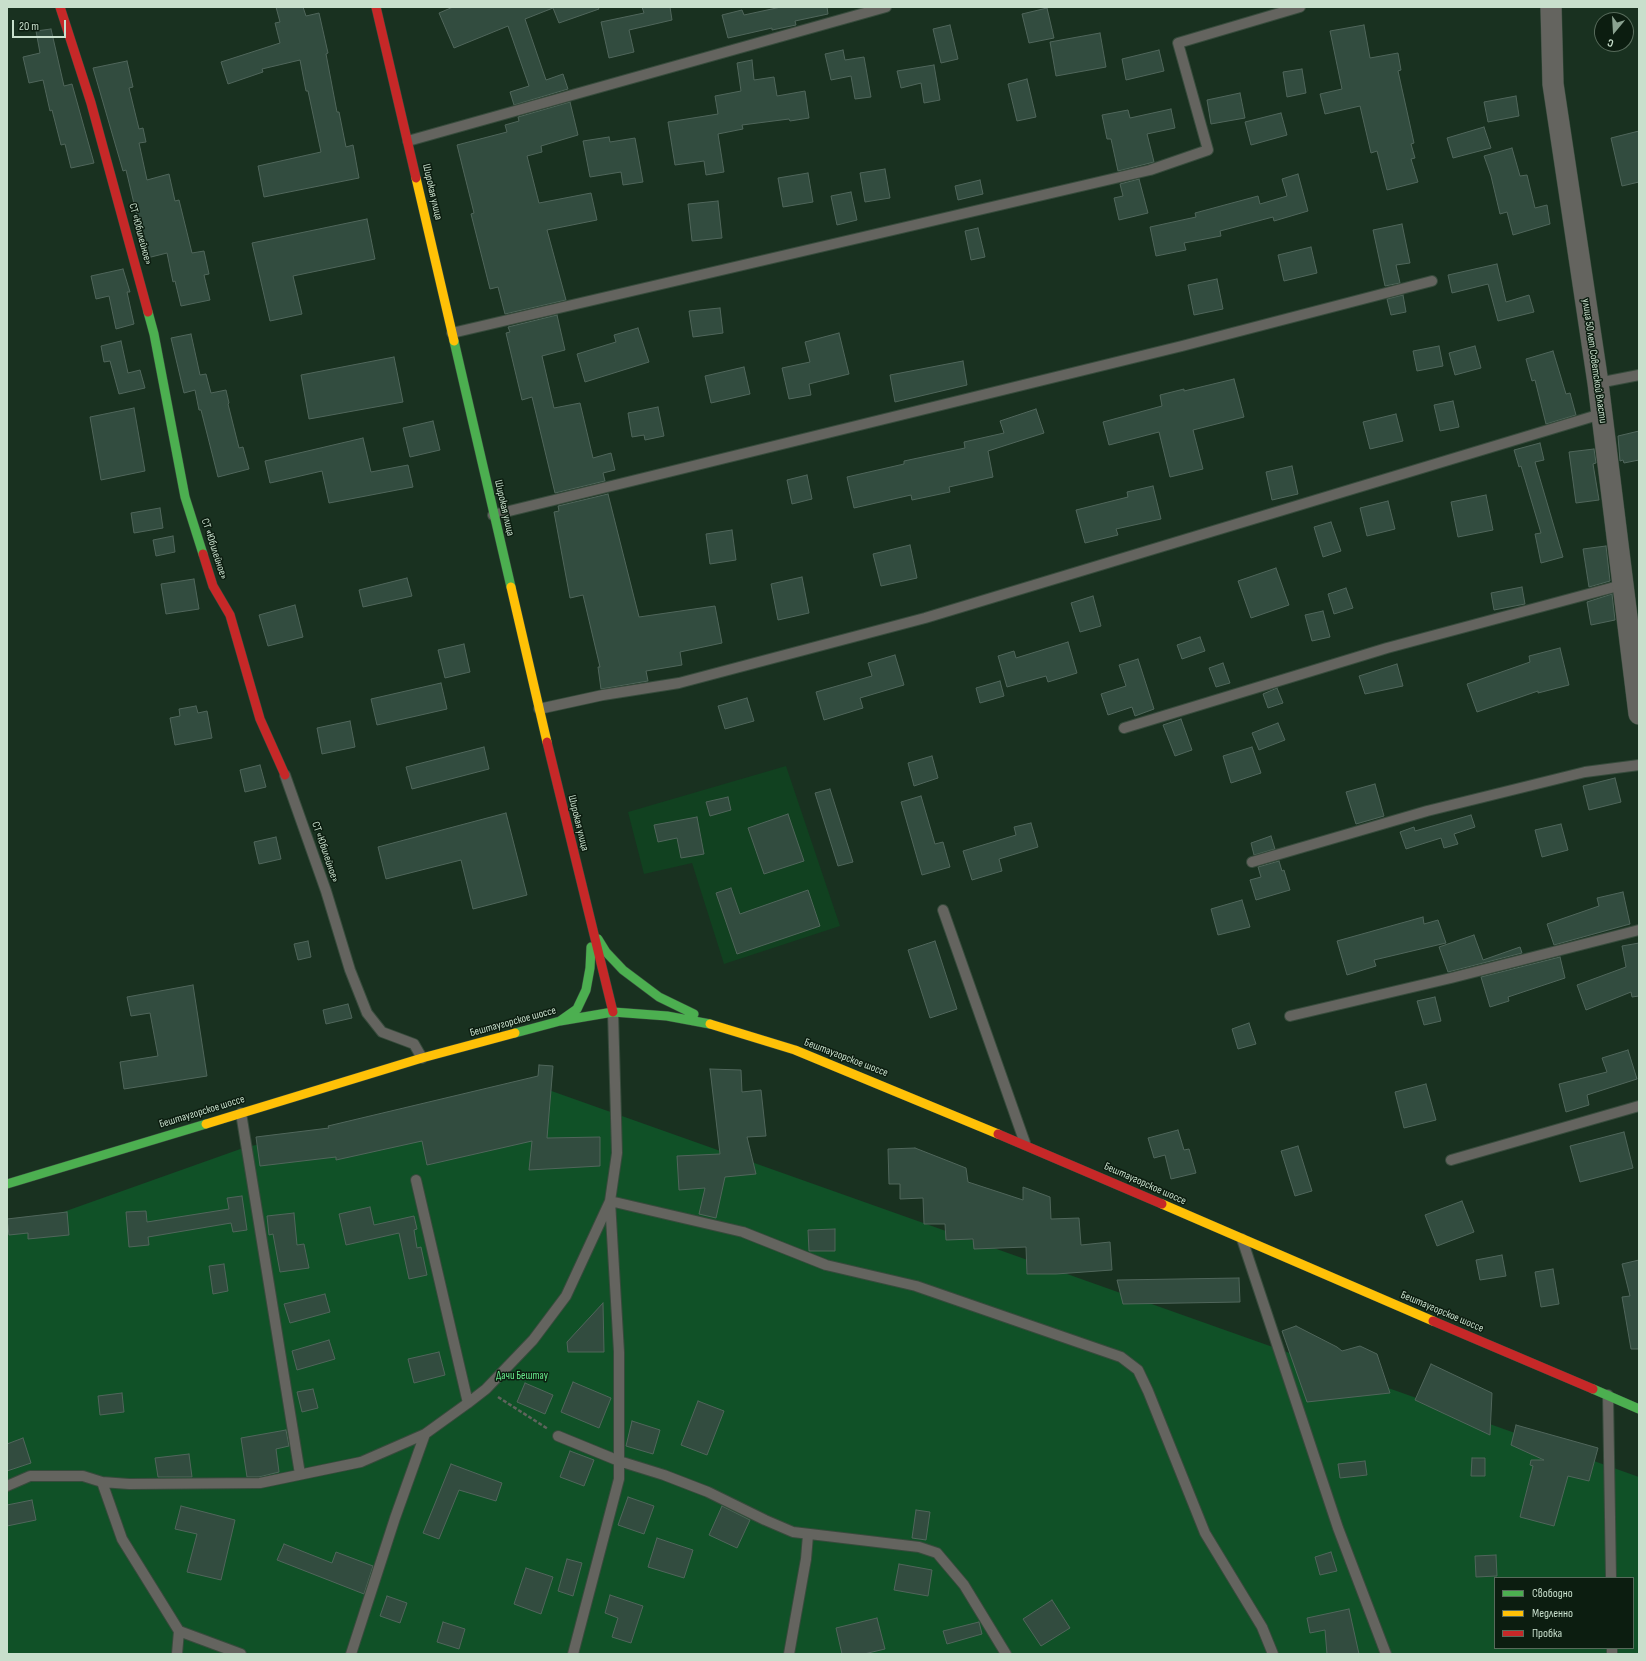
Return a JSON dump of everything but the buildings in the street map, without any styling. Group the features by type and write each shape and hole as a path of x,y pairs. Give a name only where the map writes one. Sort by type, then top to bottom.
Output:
{"main road":[{"name":"СТ «Юбилейное»","path":"60,7 91,103 154,334 185,497 213,586 230,615 260,719 285,774"},
{"name":"Широкая улица","path":"376,7 493,515 592,930 614,1012"},
{"path":"560,1021 577,1009 586,990 590,968 592,930"},
{"path":"592,930 606,952 623,970 659,997 717,1025"},
{"name":"Бештаугорское шоссе","path":"7,1184 422,1058 560,1021 614,1012 667,1016 717,1025 795,1050 902,1093 1639,1409"}],"street":[{"name":"улица 50 лет Советской Власти","path":"1551,7 1553,84 1598,383 1622,585 1633,609 1639,714"}],"lane":[{"path":"408,141 886,7"},
{"path":"452,334 1150,170 1208,150 1178,43 1300,7"},
{"path":"493,515 1182,346 1432,281"},
{"path":"1598,383 1639,375"},
{"path":"539,709 603,695 679,683 925,618 1601,414"},
{"path":"1124,728 1387,648 1622,585"},
{"path":"1252,862 1427,812 1585,772 1639,765"},
{"name":"СТ «Юбилейное»","path":"285,774 326,890 350,970 367,1013 382,1032 414,1044 422,1058"},
{"path":"943,910 1026,1145"},
{"path":"1290,1016 1451,978 1639,930"},
{"path":"573,1654 619,1479 619,1352 610,1201 617,1153 614,1012"},
{"path":"1451,1160 1639,1106"},
{"path":"241,1113 300,1474"},
{"path":"416,1180 468,1403"},
{"path":"7,1486 30,1476 83,1476 102,1482 129,1484 260,1483 361,1462 425,1434 486,1389 533,1340 566,1296 610,1201"},
{"path":"610,1201 742,1232 826,1265 916,1286 1121,1357 1138,1370 1148,1391 1205,1533 1262,1627 1273,1654"},
{"path":"1242,1239 1338,1528 1386,1654"},
{"path":"1608,1395 1611,1577"},
{"path":"351,1654 395,1518 425,1434"},
{"path":"558,1436 620,1461 664,1475 708,1492 793,1532 808,1535 919,1547 937,1554 951,1568 964,1585 1006,1654"},
{"path":"102,1482 122,1539 179,1632 177,1654"},
{"path":"789,1654 805,1566 808,1535"},
{"path":"179,1632 241,1654"}],"path":[{"path":"486,1389 558,1436"}],"shaded area":[{"path":"786,766 840,926 724,964 692,863 644,874 628,812"}],"green space":[{"name":"Дачи Бештау","path":"543,1088 1639,1477 1639,1654 7,1654 7,1232 246,1147"}],"traffic: fast":[{"path":"148,312 154,334 185,497 203,554"},
{"path":"454,341 511,587"},
{"path":"598,939 606,952 623,970 659,997 694,1014"},
{"path":"560,1021 577,1009 586,990 590,968 591,947"},
{"path":"515,1033 560,1021 613,1012 667,1016 710,1024"},
{"path":"7,1184 206,1124"},
{"path":"1593,1389 1639,1409"}],"traffic: slow":[{"path":"416,178 454,341"},
{"path":"511,587 547,742"},
{"path":"710,1024 795,1050 998,1134"},
{"path":"206,1124 422,1058 515,1033"},
{"path":"1162,1204 1433,1321"}],"traffic: jam":[{"path":"60,7 91,103 148,312"},
{"path":"376,7 416,178"},
{"path":"203,554 213,586 230,615 260,719 285,775"},
{"path":"547,742 613,1012"},
{"path":"998,1134 1162,1204"},
{"path":"1433,1321 1593,1389"}]}
